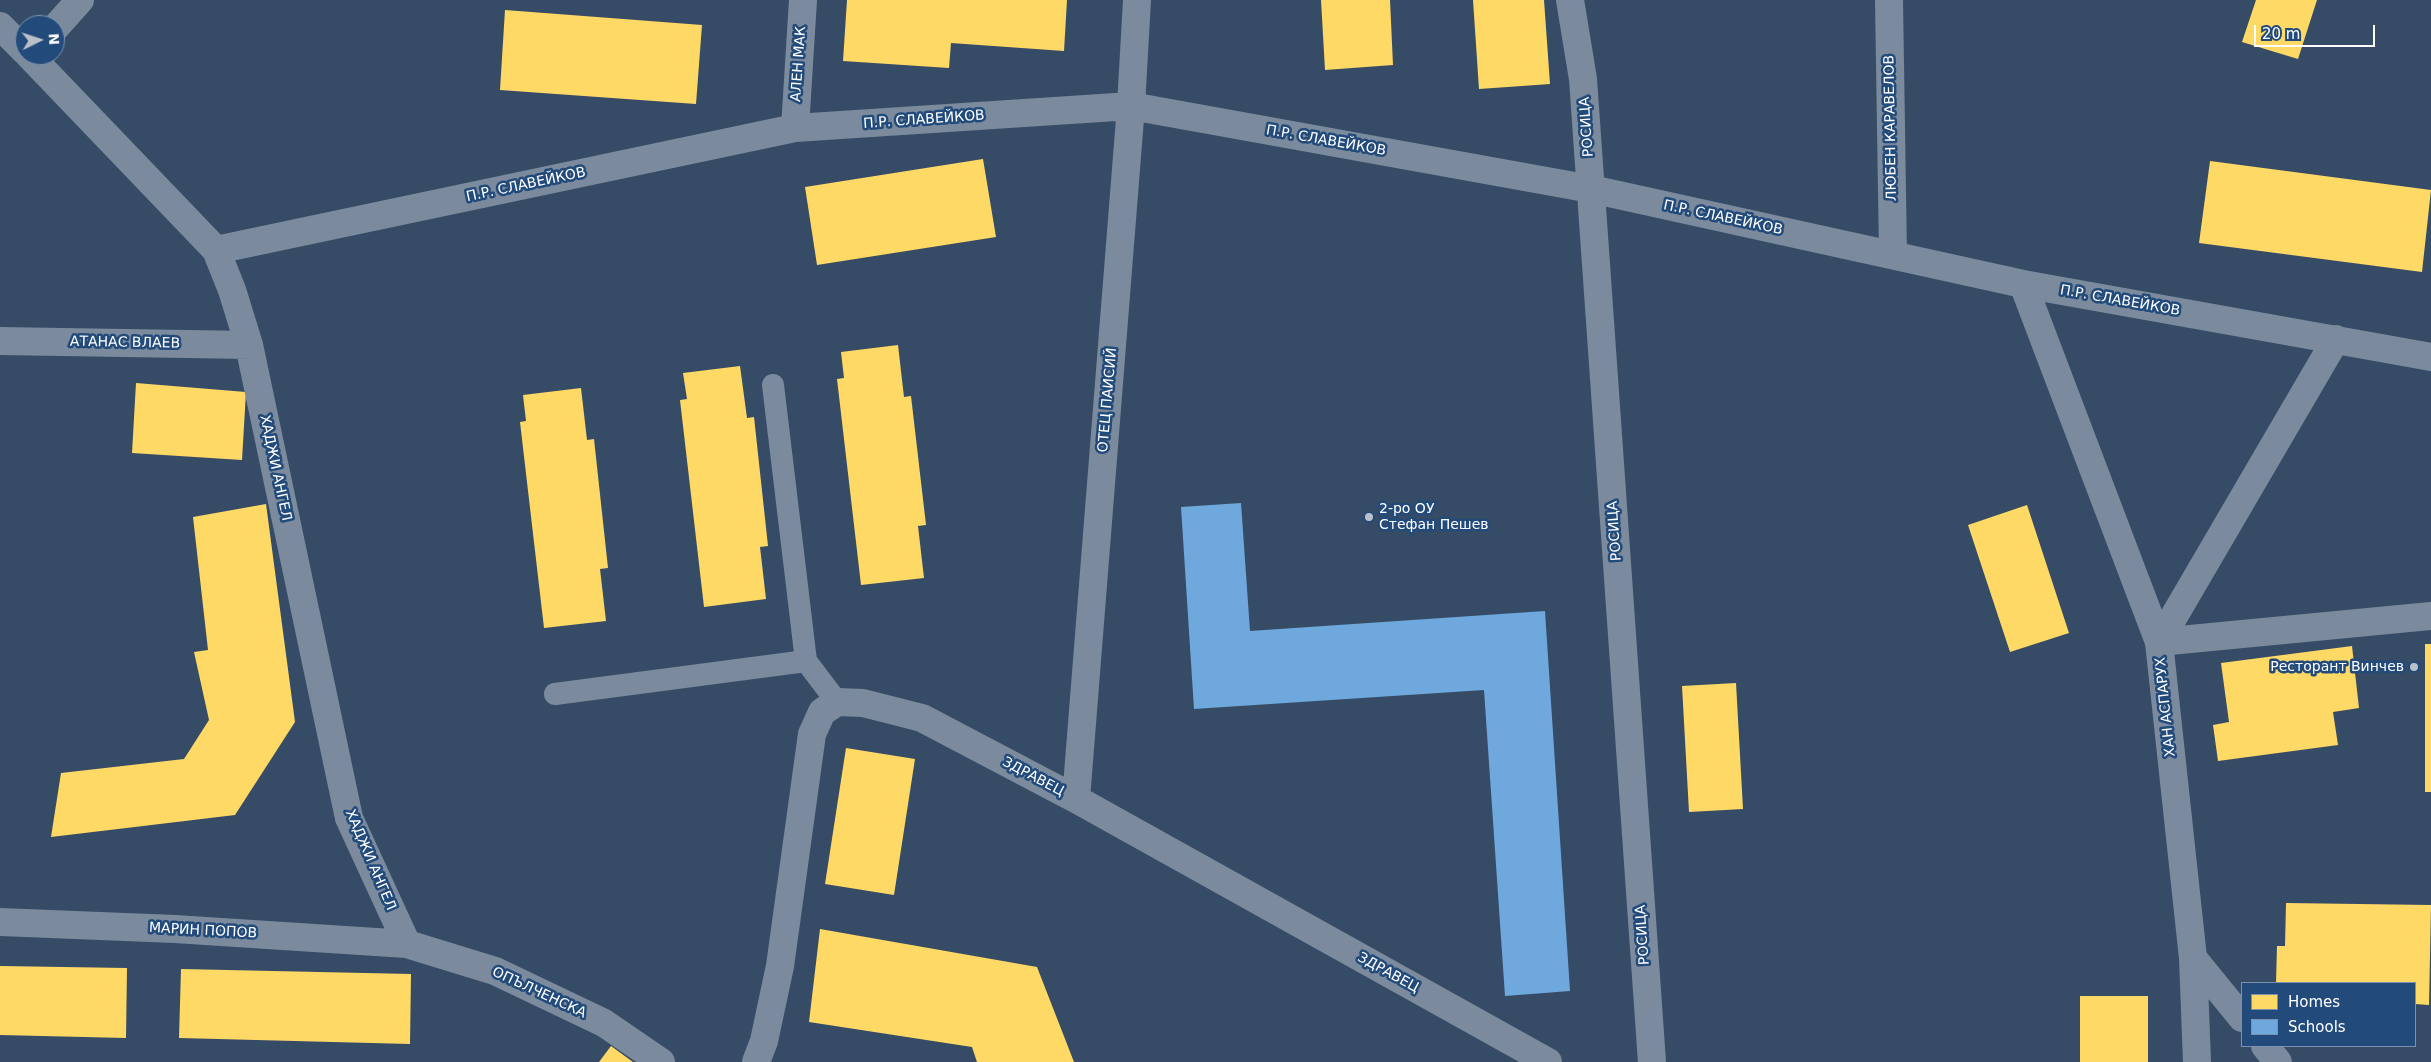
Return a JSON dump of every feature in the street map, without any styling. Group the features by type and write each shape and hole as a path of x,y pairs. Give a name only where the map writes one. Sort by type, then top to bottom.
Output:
{"street":[{"path":"65,17 80,0"},
{"name":"АЛЕН МАК","path":"795,128 803,0"},
{"name":"ОТЕЦ ПАИСИЙ","path":"1076,799 1131,106 1137,0"},
{"name":"РОСИЦА","path":"1570,0 1583,79 1652,1062"},
{"name":"ЛЮБЕН КАРАВЕЛОВ","path":"1889,0 1893,255"},
{"name":"ХАДЖИ АНГЕЛ","path":"0,26 15,40"},
{"name":"ХАДЖИ АНГЕЛ","path":"39,65 216,250 232,290 249,345 349,818 407,944"},
{"name":"П.Р. СЛАВЕЙКОВ","path":"216,250 795,128 1131,106 1591,188 2023,284 2431,357"},
{"path":"2023,284 2159,642 2431,616"},
{"name":"ХАН АСПАРУХ","path":"2197,1062 2193,958 2159,642 2336,339"},
{"name":"АТАНАС ВЛАЕВ","path":"0,341 249,345"},
{"path":"756,1062 764,1041 780,966 812,734 822,712 837,702"},
{"name":"ЗДРАВЕЦ","path":"837,702 863,703 922,718 1076,799 1548,1062"},
{"name":"МАРИН ПОПОВ","path":"0,922 185,930 407,944"},
{"name":"ОПЪЛЧЕНСКА","path":"407,944 495,971 604,1023 661,1062"},
{"path":"2193,958 2241,1017"},
{"path":"2265,1047 2278,1062"}],"lane":[{"path":"773,385 806,661 837,702"},
{"path":"555,694 806,661"}],"building: Homes":[{"path":"847,0 1067,0 1064,51 951,43 949,68 843,61"},
{"path":"1321,0 1390,0 1393,65 1325,70"},
{"path":"1473,0 1544,0 1550,84 1479,89"},
{"path":"2256,0 2317,0 2298,59 2242,42"},
{"path":"505,10 702,25 696,104 500,90"},
{"path":"983,159 996,237 817,265 805,187"},
{"path":"2210,161 2431,190 2422,272 2199,243"},
{"path":"898,345 904,397 911,396 926,525 918,526 924,578 861,585 837,379 844,378 841,352"},
{"path":"740,366 747,418 754,417 768,546 760,547 766,599 704,607 680,400 687,399 683,373"},
{"path":"136,383 246,392 242,460 132,453"},
{"path":"581,388 587,440 594,439 608,568 600,569 606,621 544,628 520,422 526,421 523,395"},
{"path":"266,504 295,722 235,815 51,837 61,773 184,759 209,720 194,652 208,650 193,517"},
{"path":"2027,505 2069,633 2010,652 1968,525"},
{"path":"2425,644 2431,644 2431,792 2425,792"},
{"path":"2352,646 2359,708 2333,712 2338,745 2218,761 2213,725 2229,722 2221,663"},
{"path":"1736,683 1743,809 1689,812 1682,686"},
{"path":"846,748 915,759 894,895 825,884"},
{"path":"2286,903 2431,905 2429,1005 2416,1004 2416,982 2276,982 2277,946 2285,946"},
{"path":"820,929 1037,967 1074,1062 977,1062 972,1047 809,1022"},
{"path":"0,966 127,968 126,1038 0,1035"},
{"path":"181,969 411,974 410,1044 179,1038"},
{"path":"2080,996 2148,996 2148,1062 2080,1062"},
{"path":"611,1046 633,1062 599,1062"}],"building: Schools":[{"path":"1241,503 1250,631 1545,611 1570,991 1505,996 1484,690 1194,709 1181,507"}],"place":[{"name":"2-ро ОУ Стефан Пешев","path":"1369,517"},
{"name":"Ресторант Винчев","path":"2414,667"}]}
